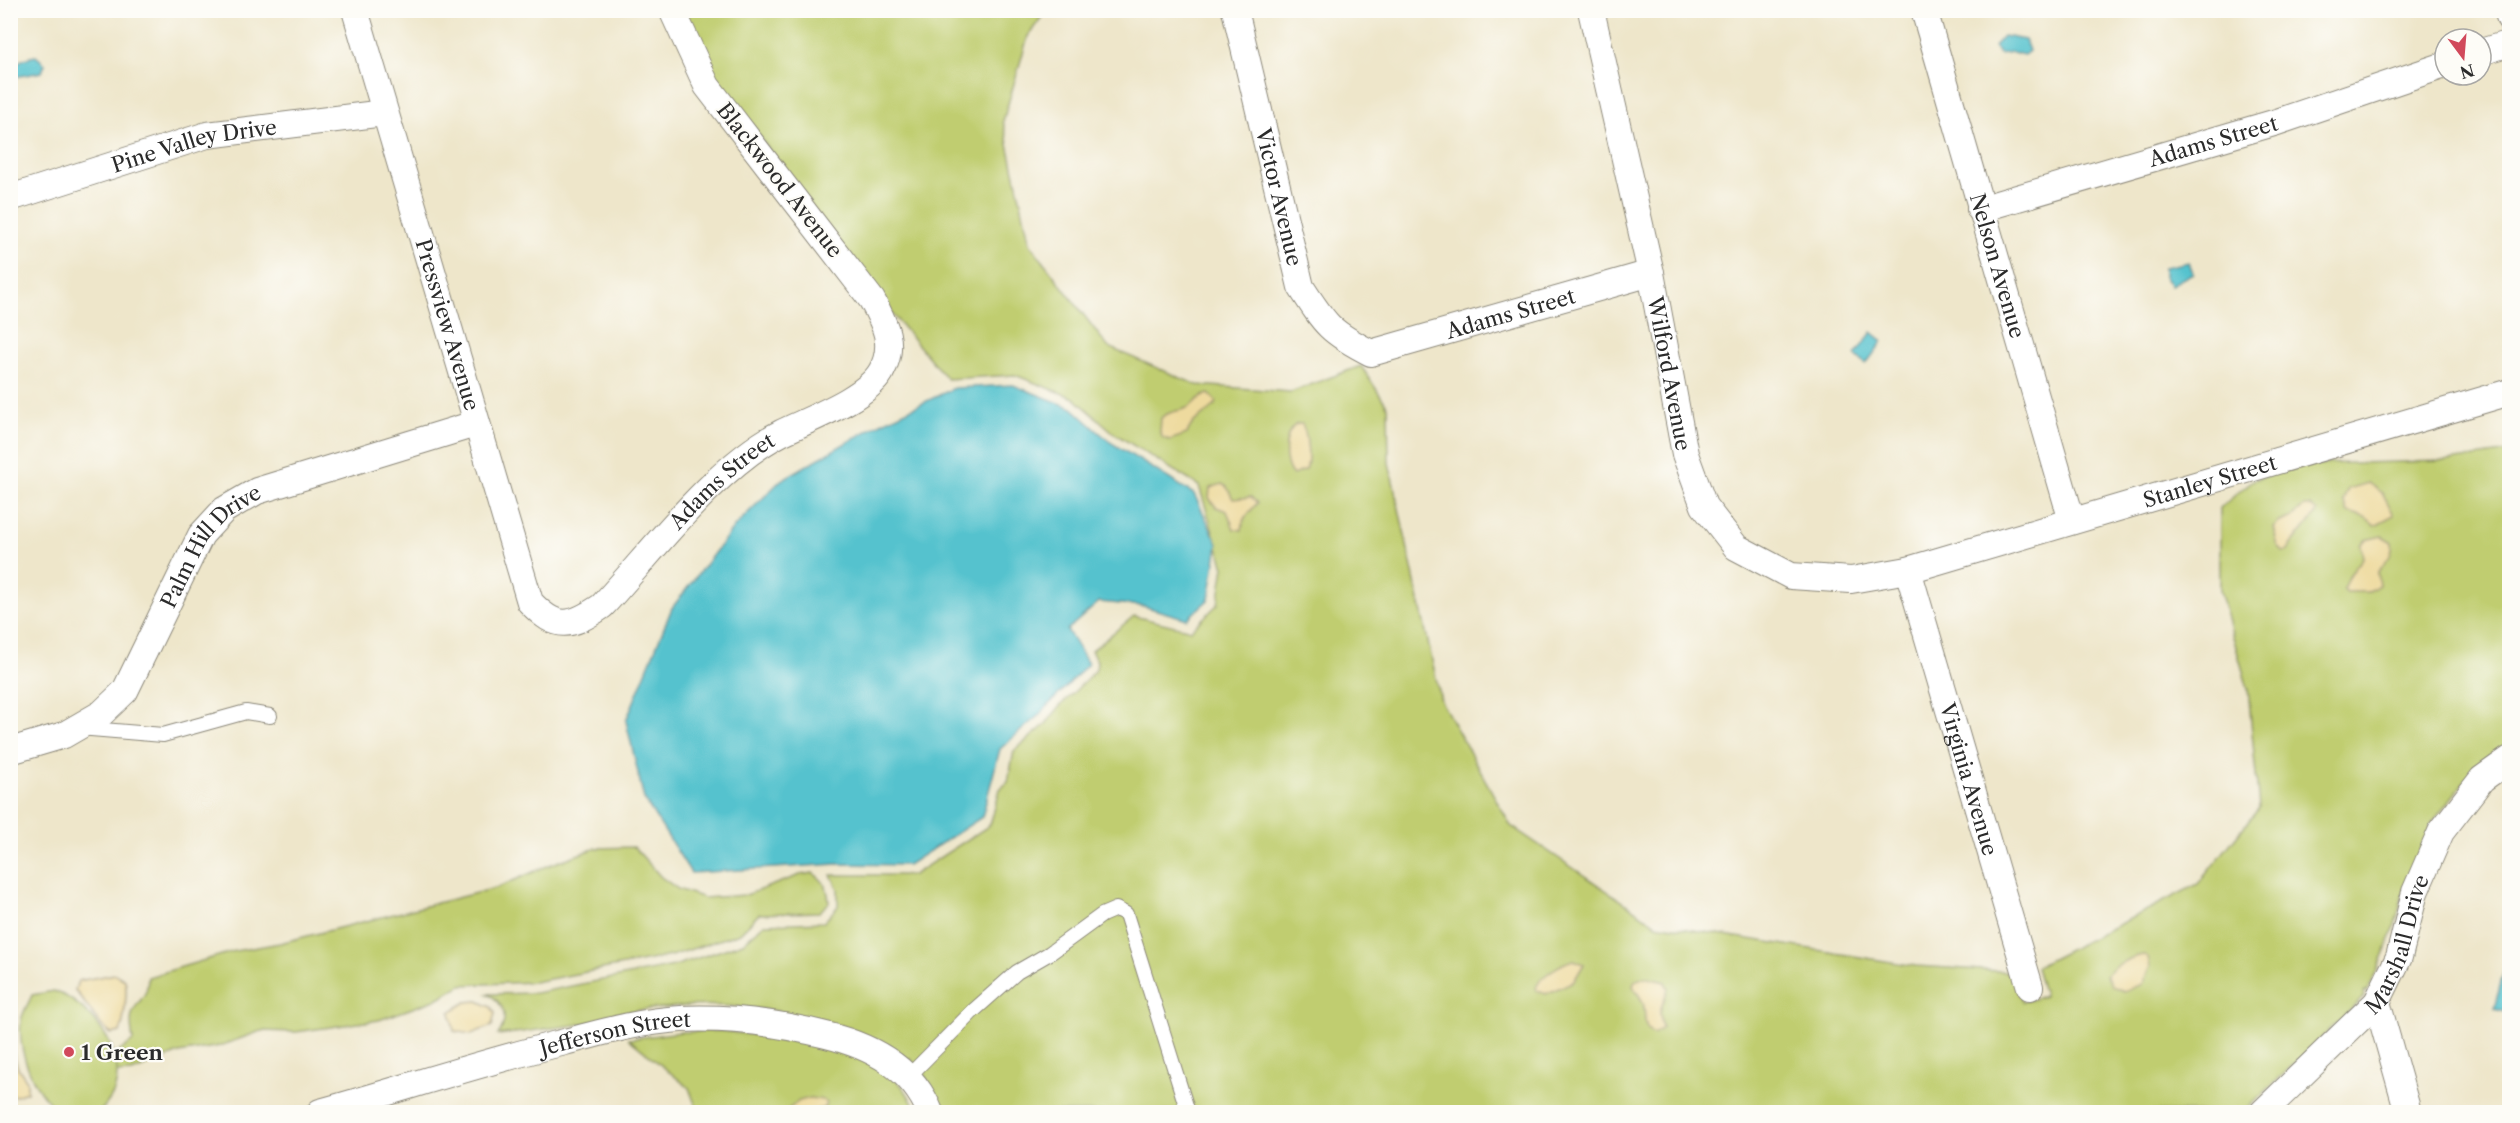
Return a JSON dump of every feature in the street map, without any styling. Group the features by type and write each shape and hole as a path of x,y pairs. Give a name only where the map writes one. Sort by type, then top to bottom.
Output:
{"street":[{"name":"Pressview Avenue","path":"355,10 475,424 530,602 544,617 560,625"},
{"name":"Blackwood Avenue","path":"672,10 707,86 872,300 886,327 889,348"},
{"name":"Victor Avenue","path":"1235,10 1301,287 1322,321 1338,336 1371,353"},
{"name":"Wilford Avenue","path":"1591,10 1651,273 1685,454 1704,506 1736,548 1791,576 1851,580 1908,570"},
{"name":"Nelson Avenue","path":"1924,10 2072,521"},
{"path":"2507,10 2510,19"},
{"path":"2493,48 2510,43"},
{"name":"Adams Street","path":"1980,209 2277,122 2433,69"},
{"name":"Pine Valley Drive","path":"10,198 207,135 384,113"},
{"name":"Adams Street","path":"1371,353 1651,273"},
{"name":"Adams Street","path":"560,625 582,620 602,606 722,476 764,442 864,390 880,372 889,348"},
{"name":"Stanley Street","path":"1908,570 2510,392"},
{"name":"Palm Hill Drive","path":"10,751 64,735 102,713 125,692 201,535 224,510 257,491 475,424"},
{"name":"Virginia Avenue","path":"1908,570 2030,987"},
{"name":"Marshall Drive","path":"2263,1113 2377,1002 2399,957 2415,892 2441,832 2482,779 2510,759"},
{"path":"2377,1002 2408,1113"},
{"name":"Jefferson Street","path":"320,1113 532,1050 627,1026 679,1019 722,1018 814,1032 845,1040 889,1059 909,1076"},
{"path":"909,1076 925,1098 930,1113"}],"lane":[{"path":"77,728 163,735 246,712 270,716"},
{"path":"909,1076 972,1012 1017,972 1050,953 1102,915 1116,909 1126,914 1188,1113"}],"green space":[{"path":"684,11 1046,11 1028,36 1003,121 1030,244 1108,347 1197,385 1291,392 1361,366 1388,407 1389,463 1441,701 1511,826 1656,924 1916,966 2014,972 2023,1002 2044,996 2036,967 2198,884 2259,808 2248,689 2220,591 2220,508 2253,480 2309,464 2449,461 2509,452 2509,744 2475,768 2432,823 2405,886 2393,932 2368,991 2363,993 2364,997 2244,1112 942,1112 924,1074 910,1059 908,1060 886,1045 860,1033 798,1015 733,1006 676,1007 628,1011 588,1023 498,1035 503,1023 504,1012 498,1002 488,994 536,993 674,966 743,943 764,924 824,922 838,906 838,889 831,875 913,875 990,825 1000,789 1008,782 1014,751 1045,725 1060,706 1096,670 1097,661 1091,651 1134,616 1191,630 1218,604 1224,567 1199,486 1115,434 1074,398 1015,375 947,379 892,314 716,79"},
{"path":"634,847 661,877 678,889 704,898 746,895 800,875 813,873 825,885 829,903 819,912 759,914 740,933 671,956 534,982 461,985 435,1000 379,1020 296,1032 261,1031 220,1046 179,1053 132,1072 116,1073 116,1054 133,1041 132,1015 145,994 148,977 235,951 280,943 496,888 596,848"},
{"name":"1 Green","path":"54,991 67,997 92,1017 110,1044 117,1073 115,1088 111,1098 100,1112 62,1112 44,1096 30,1073 22,1046 22,1018 32,995"},
{"path":"722,1031 817,1045 865,1060 885,1071 901,1085 918,1112 698,1112 689,1088 629,1039 681,1032"}],"sand":[{"path":"1209,394 1217,402 1210,411 1197,419 1187,434 1170,440 1163,438 1160,433 1161,418 1189,407"},
{"path":"1297,424 1302,424 1304,428 1308,460 1306,470 1293,475 1287,464 1286,448 1289,434"},
{"path":"2368,483 2383,494 2394,515 2375,525 2365,517 2348,512 2343,501 2348,489"},
{"path":"1222,484 1227,487 1233,499 1251,497 1257,503 1244,519 1242,530 1234,529 1227,511 1216,507 1209,498 1210,488"},
{"path":"2304,506 2310,506 2317,512 2287,551 2283,552 2278,546 2273,528 2280,522 2293,517"},
{"path":"2382,536 2392,542 2392,547 2390,556 2377,573 2379,585 2368,592 2346,592 2343,589 2348,577 2363,558 2361,545 2365,540"},
{"path":"2144,955 2148,957 2150,967 2142,984 2124,991 2112,986 2106,976 2109,972 2123,962"},
{"path":"1574,960 1584,964 1574,981 1546,994 1536,990 1537,985 1545,976 1557,967"},
{"path":"115,974 125,980 126,998 120,1032 111,1034 102,1026 75,990 78,981"},
{"path":"1644,977 1665,982 1668,989 1660,1011 1662,1028 1653,1034 1647,1027 1643,1003 1633,986 1635,981"},
{"path":"478,1001 491,1007 495,1013 492,1026 471,1034 454,1031 450,1012 466,1002"},
{"path":"10,1020 13,1022 13,1053 18,1068 27,1081 27,1092 16,1096 11,1095"},
{"path":"810,1098 823,1100 826,1103 824,1108 808,1112 785,1112 799,1101"}],"water":[{"path":"2003,36 2025,40 2029,51 2024,55 2011,52 1999,54 1994,46"},
{"path":"36,56 45,64 42,72 15,77 13,70 17,64 26,58"},
{"path":"2189,262 2193,273 2171,285 2164,277 2164,267"},
{"path":"1872,332 1883,341 1866,364 1855,355"},
{"path":"1013,385 1072,408 1110,442 1194,494 1218,544 1209,599 1187,619 1143,606 1099,602 1067,630 1088,664 1038,716 1000,749 982,817 908,865 838,864 691,873 644,799 626,721 672,608 735,526 781,480 881,423 954,388"},
{"path":"2504,971 2509,973 2509,1013 2494,1009"}],"place":[{"name":"1 Green","path":"69,1052"}]}
